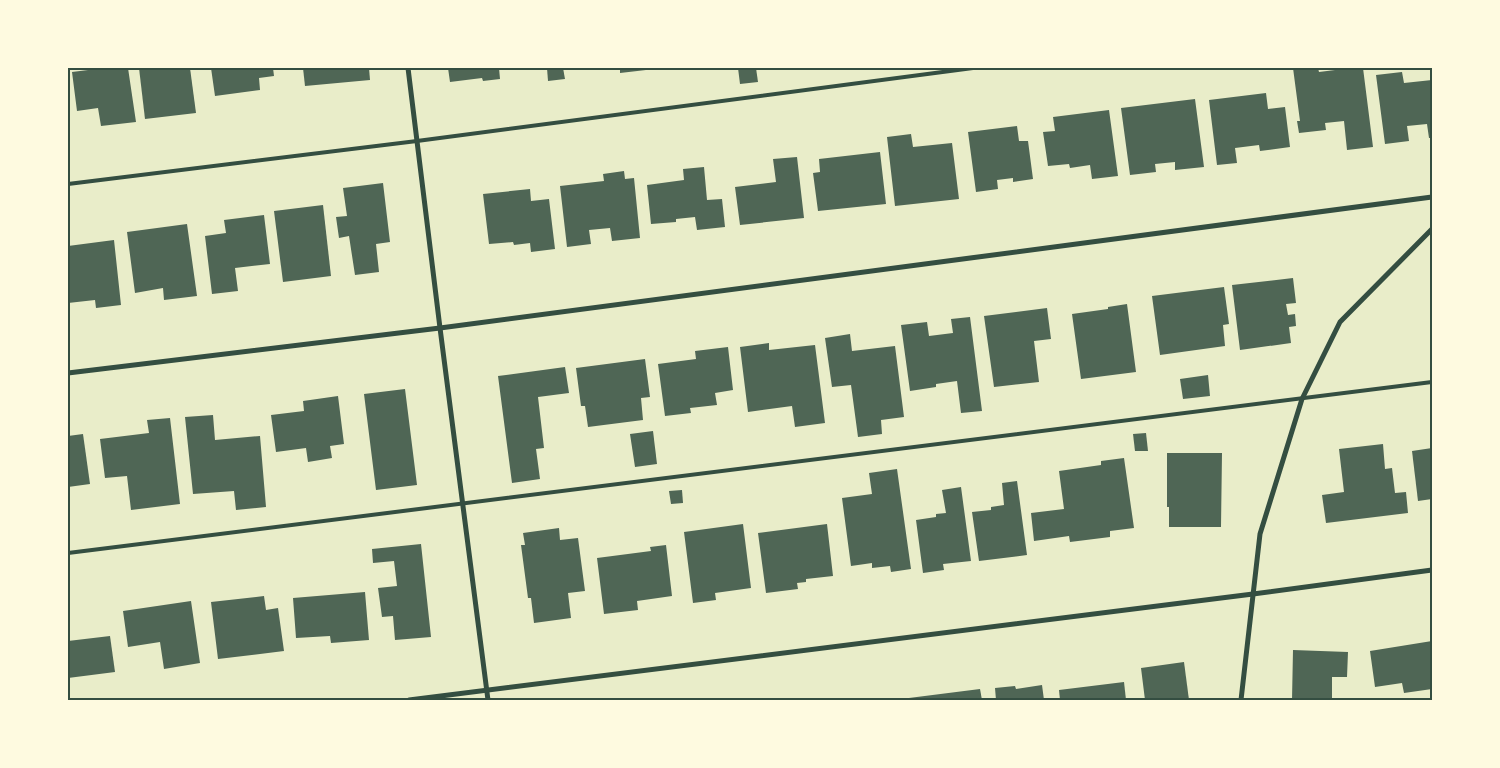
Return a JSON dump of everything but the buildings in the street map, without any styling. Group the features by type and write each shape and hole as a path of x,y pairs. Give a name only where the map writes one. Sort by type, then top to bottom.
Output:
{"street":[{"path":"408,68 488,700"},
{"path":"68,373 440,328 1432,197"},
{"path":"1241,700 1260,534 1302,399 1340,322 1432,229"},
{"path":"409,700 1432,570"}],"lane":[{"path":"68,184 417,141 973,68"},
{"path":"68,553 1432,382"}]}
